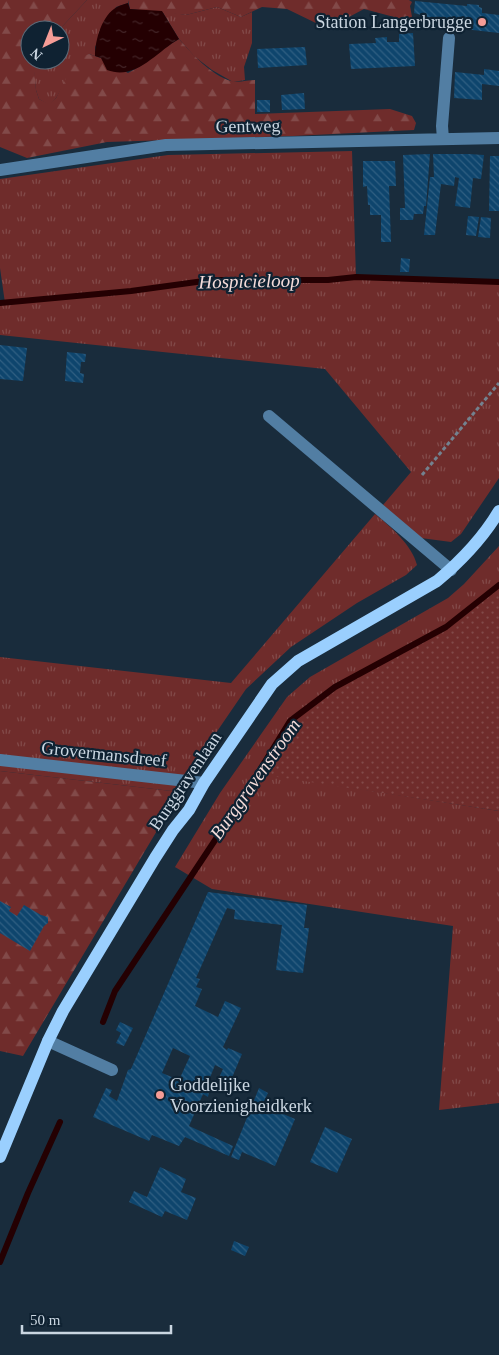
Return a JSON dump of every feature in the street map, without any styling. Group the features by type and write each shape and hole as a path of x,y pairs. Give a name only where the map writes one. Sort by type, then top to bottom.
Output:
{"main road":[{"name":"Burggravenlaan","path":"0,1157 48,1041 63,1011 155,858 189,810 204,782 272,684 298,661 437,581 451,570 490,526 499,511"}],"street":[{"path":"443,139 442,126 449,38"},
{"name":"Gentweg","path":"0,170 166,145 499,138"},
{"path":"269,416 451,570"},
{"name":"Grovermansdreef","path":"0,760 204,782"},
{"path":"48,1041 112,1070"}],"path":[{"path":"422,475 499,383"}],"green space":[{"path":"0,0 87,0 68,20 20,20 20,70 35,70 36,90 39,99 49,104 56,98 76,59 89,54 101,58 128,73 179,39 202,63 216,74 234,82 255,80 255,114 390,109 412,116 416,123 414,130 107,142 27,158 0,147"},
{"path":"87,0 128,0 128,3 116,7 95,47 95,56 89,54 49,105 39,99 34,70 70,70 70,20 68,20"},
{"path":"128,0 409,0 412,2 410,6 413,22 364,9 347,18 322,26 287,9 262,7 241,17 217,7 186,15 130,9"},
{"path":"217,7 241,17 252,12 252,43 244,67 245,80 233,82 212,70 194,56 179,39 162,11 186,15"},
{"path":"352,151 356,277 499,282 499,478 461,534 451,542 421,538 383,505 411,472 325,369 0,335 0,303 5,303 0,268 0,179 168,155"},
{"path":"375,514 411,550 417,565 406,575 357,603 291,647 246,689 192,768 180,792 0,771 0,657 231,683"},
{"path":"499,546 499,585 446,627 335,687 258,773 499,811 499,1103 439,1110 453,926 212,889 175,867 220,793 287,697 310,677 448,598 464,584"},
{"path":"499,585 499,811 258,774 290,721 335,687 446,627"},
{"path":"0,771 180,792 23,1056 0,1051"}],"water":[{"path":"128,3 130,9 162,11 179,39 145,64 127,72 107,70 101,58 95,56 100,28 112,11 118,6"}],"building":[{"path":"415,1 467,6 467,4 479,5 482,8 482,13 499,15 499,33 420,24 421,15 414,13"},
{"path":"413,33 415,66 351,69 349,44 376,43 375,38 387,37 387,42 399,42 399,34"},
{"path":"305,47 307,65 258,68 257,49"},
{"path":"484,69 499,71 499,86 482,84 482,100 454,98 455,72 484,75"},
{"path":"304,93 305,109 282,110 281,95"},
{"path":"257,100 270,100 270,112 257,112"},
{"path":"430,154 426,206 424,206 423,214 414,214 413,220 400,220 400,208 405,208 403,155"},
{"path":"433,154 484,155 481,179 473,178 470,208 455,206 459,178 455,177 454,186 441,184 435,235 424,235 430,177 434,177"},
{"path":"490,156 499,156 499,211 489,211"},
{"path":"363,161 395,161 396,186 389,186 391,242 381,242 381,215 370,215 367,186 363,187"},
{"path":"468,216 479,217 476,236 466,235"},
{"path":"481,217 491,218 490,238 478,237"},
{"path":"401,258 410,259 409,272 400,272"},
{"path":"0,345 27,348 23,381 0,379"},
{"path":"67,352 86,354 85,362 81,362 80,373 84,374 83,383 65,381"},
{"path":"208,892 307,905 304,928 309,928 303,973 276,970 282,925 234,919 235,910 227,908 196,978 200,979 196,987 202,989 195,1006 218,1017 225,1001 241,1008 223,1047 242,1054 228,1087 217,1082 223,1069 215,1065 205,1090 209,1092 208,1097 203,1094 189,1126 233,1146 229,1156 185,1137 179,1146 152,1135 149,1141 93,1117 106,1088 112,1090 109,1096 117,1101 128,1070 131,1069","holes":["173,1048 190,1056 179,1080 162,1073"]},
{"path":"0,901 11,907 9,911 17,916 24,905 48,917 48,923 44,926 30,951 0,933"},
{"path":"120,1022 133,1028 124,1046 116,1043 121,1033 116,1030"},
{"path":"259,1088 268,1093 262,1105 295,1119 275,1166 242,1152 239,1160 231,1157"},
{"path":"325,1127 352,1139 337,1173 310,1162"},
{"path":"160,1167 186,1179 181,1192 196,1198 187,1220 165,1211 162,1217 129,1202 134,1191 147,1197"},
{"path":"234,1241 249,1247 245,1256 231,1250"}],"waterway":[{"name":"Hospicieloop","path":"0,303 131,291 211,280 328,280 356,277 499,282"},
{"name":"Burggravenstroom","path":"103,1022 115,991 239,804 290,721 335,687 446,627 499,585"},
{"name":"Burggravenstroom","path":"0,1262 60,1122"}],"place":[{"name":"Station Langerbrugge","path":"482,22"},
{"name":"Goddelijke Voorzienigheidkerk","path":"160,1095"}]}
